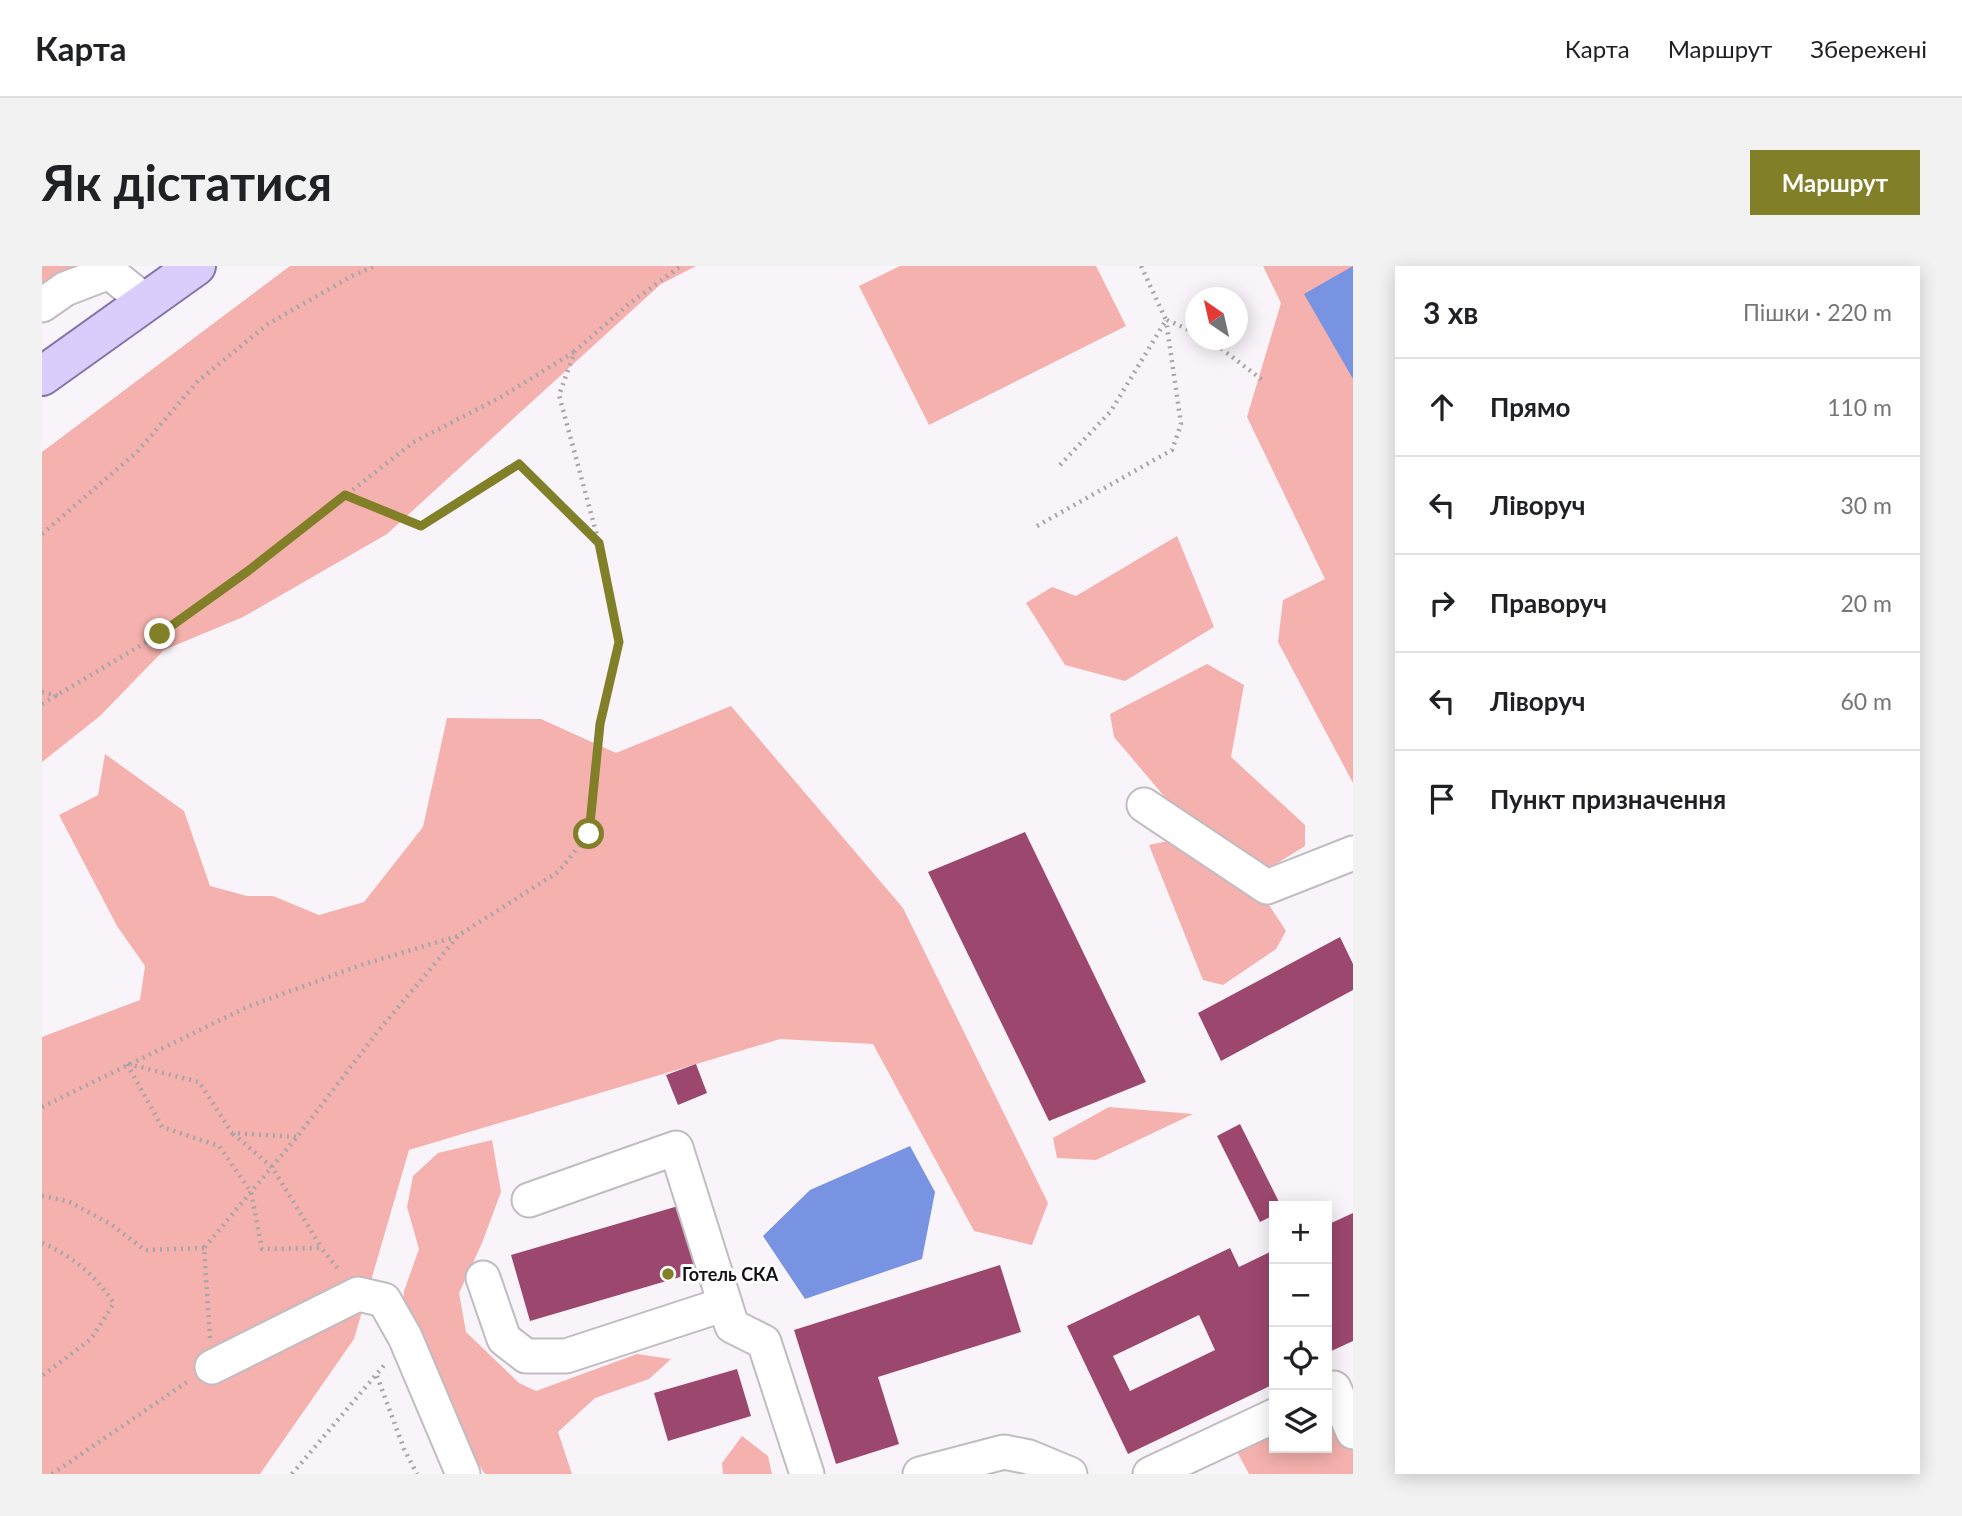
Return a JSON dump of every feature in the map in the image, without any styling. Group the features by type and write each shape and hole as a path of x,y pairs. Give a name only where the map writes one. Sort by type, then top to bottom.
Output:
{"main road":[{"path":"42,376 197,266"}],"lane":[{"path":"42,305 65,289 109,272 145,301"},
{"path":"1144,805 1267,887 1353,853"},
{"path":"529,1200 676,1148 732,1326 764,1342 807,1474"},
{"path":"483,1278 504,1339 526,1356 566,1356 725,1304"},
{"path":"212,1367 358,1294 384,1300 405,1337 463,1474"},
{"path":"1338,1386 1353,1432"},
{"path":"1150,1474 1269,1418"},
{"path":"920,1474 1004,1452 1029,1457 1070,1474"}],"path":[{"path":"42,534 137,452 198,381 268,324 352,276 375,266"},
{"path":"42,704 160,634 248,571 414,442 501,397 575,351 630,303 681,266"},
{"path":"1037,526 1172,450 1181,424 1166,320 1141,266"},
{"path":"1166,320 1185,329"},
{"path":"1060,465 1111,411 1166,320"},
{"path":"1223,350 1265,382"},
{"path":"42,1107 247,1007 361,965 459,936 558,872 589,834 600,724 619,642 599,543 559,395 575,351"},
{"path":"345,495 421,526 519,464 599,543"},
{"path":"42,692 58,696"},
{"path":"52,1474 212,1367 204,1248 297,1137 379,1030 459,936"},
{"path":"127,1064 199,1082 232,1133 272,1167 321,1248 358,1294"},
{"path":"127,1064 162,1127 219,1146 251,1192 262,1249 321,1248"},
{"path":"232,1133 297,1137"},
{"path":"42,1196 68,1201 112,1225 145,1250 204,1248"},
{"path":"42,1243 67,1254 96,1279 114,1303 91,1339 42,1376"},
{"path":"292,1474 377,1376 405,1337"},
{"path":"377,1376 404,1449 417,1474"}],"shaded area":[{"path":"42,266 88,266 42,291"},
{"path":"290,266 696,266 661,284 387,534 243,617 164,650 100,716 42,762 42,452"},
{"path":"900,266 1096,266 1126,326 929,425 859,286"},
{"path":"1263,266 1353,266 1353,783 1278,642 1283,600 1325,579 1247,417 1281,303"},
{"path":"1177,536 1214,627 1125,681 1065,665 1026,603 1052,587 1076,596"},
{"path":"1207,664 1244,685 1231,757 1305,825 1305,846 1252,879 1286,931 1276,949 1223,985 1203,980 1149,845 1197,835 1114,737 1110,714"},
{"path":"731,706 903,908 1048,1203 1032,1245 974,1231 873,1044 780,1039 409,1150 354,1339 260,1474 42,1474 42,1037 140,1000 145,966 117,926 59,815 98,795 105,754 184,811 210,886 247,896 273,896 319,915 364,902 423,827 447,718 541,719 616,753"},
{"path":"1109,1107 1193,1114 1096,1160 1057,1158 1053,1138"},
{"path":"492,1140 501,1192 459,1293 466,1332 519,1383 536,1391 637,1354 671,1359 649,1379 595,1398 558,1432 572,1474 485,1474 442,1425 400,1326 404,1291 419,1249 407,1207 413,1176 438,1153"},
{"path":"1353,1395 1353,1474 1249,1474 1235,1448 1269,1432 1269,1453 1332,1453 1332,1404"},
{"path":"742,1436 768,1456 772,1474 723,1474 722,1463"}],"water":[{"path":"1353,266 1353,379 1304,294"},
{"path":"910,1146 935,1192 922,1259 805,1299 763,1236 810,1190"}],"building":[{"path":"1025,832 1146,1082 1049,1121 928,872"},
{"path":"1340,937 1353,964 1353,990 1221,1061 1198,1013"},
{"path":"696,1064 707,1093 678,1105 666,1075"},
{"path":"1240,1124 1278,1201 1269,1201 1269,1218 1260,1222 1217,1136"},
{"path":"685,1204 704,1270 530,1321 511,1255"},
{"path":"1353,1213 1353,1341 1332,1351 1332,1264 1332,1223"},
{"path":"1230,1248 1239,1267 1269,1252 1269,1386 1128,1454 1067,1326","holes":["1199,1315 1215,1350 1130,1391 1113,1356"]},
{"path":"1000,1265 1021,1332 878,1377 899,1444 836,1464 794,1330"},
{"path":"737,1369 751,1416 668,1441 654,1393"}],"place":[{"name":"Готель СКА","path":"668,1274"}],"route":[{"path":"160,634 248,571 345,495 421,526 519,464 599,543 619,642 600,724 589,834"}]}
